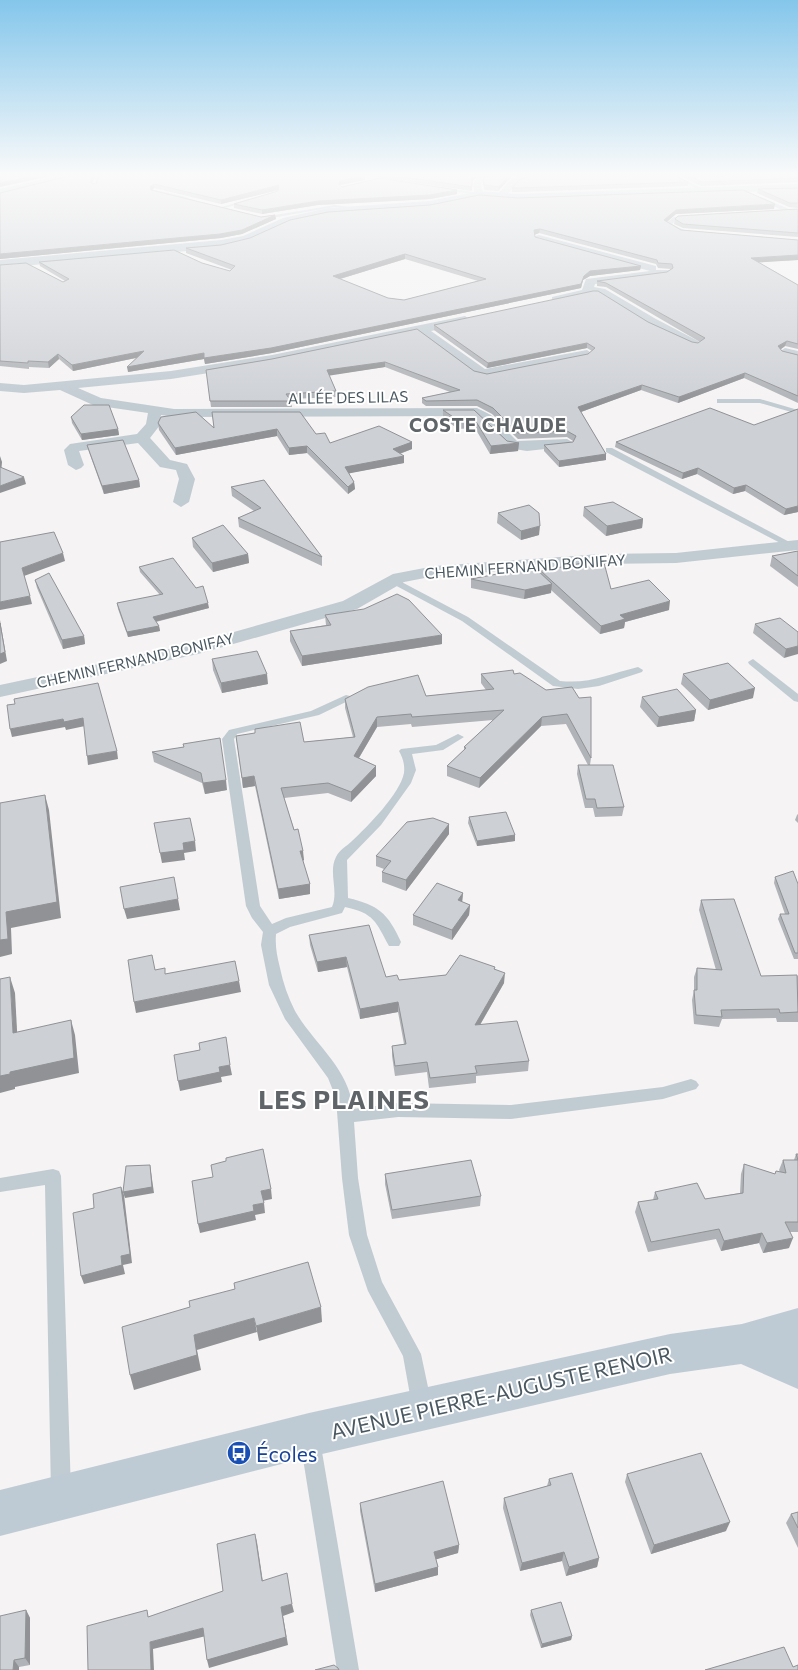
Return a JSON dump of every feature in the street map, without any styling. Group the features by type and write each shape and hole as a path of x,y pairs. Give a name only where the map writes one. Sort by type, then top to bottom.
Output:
{"street":[{"path":"0,264 162,252"},
{"path":"589,290 590,281 666,272 591,252"},
{"path":"541,303 589,290 601,291 652,322 696,343"},
{"path":"0,387 24,389 171,375 272,360 477,318"},
{"path":"421,328 480,372 487,374 587,354"},
{"name":"ALLÉE DES LILAS","path":"61,386 98,402 174,414 477,412 491,421 509,443 520,446 567,443"},
{"path":"76,465 71,450 75,447 142,438 153,426 156,411"},
{"path":"142,438 165,464 182,467 187,479 181,502"},
{"name":"CHEMIN FERNAND BONIFAY","path":"0,691 191,650 350,605 394,581 435,571 601,559 676,558 796,545"},
{"name":"AVENUE PIERRE-AUGUSTE RENOIR","path":"0,1513 309,1435 670,1354 742,1344 798,1328"},
{"path":"742,1344 798,1368"}],"lane":[{"path":"23,261 40,270"},
{"path":"720,401 760,401 798,412"},
{"path":"609,450 796,545"},
{"path":"394,581 465,620 557,684 578,686 599,683 638,670"},
{"path":"753,662 798,698"},
{"path":"346,698 315,713 233,732 228,739 253,906 257,915 270,931 268,946 276,985 290,1015 335,1076 344,1098 350,1178 358,1235 374,1285 412,1354 423,1410"},
{"path":"270,931 286,923 337,910 343,887 339,866 342,856 355,845 398,796 409,776 410,758 405,751 439,748 458,737"},
{"path":"341,900 379,913 388,926 394,942"},
{"path":"346,1116 398,1110 511,1112 663,1093 690,1085"},
{"path":"0,1185 53,1176 62,1497"},
{"path":"309,1435 348,1670"}],"building":[{"path":"0,252 23,252 0,254"},
{"path":"152,252 178,252 202,263 230,271 235,266 197,252 590,252 641,266 590,271 584,276 581,284 271,348 204,358 204,353 127,367 144,351 72,365 58,354 48,362 0,361 0,265 26,263 63,282 69,279 39,262","holes":["405,254 486,279 404,300 388,298 333,276"]},
{"path":"627,252 798,252 798,255 751,258 798,285 798,344 787,341 778,346 782,351 798,355 798,396 745,373 679,397 642,385 578,407 606,454 559,461 544,445 573,442 576,436 567,431 518,433 493,408 477,400 426,401 422,398 460,390 385,362 327,370 336,391 286,394 291,401 210,401 206,370 272,359 417,329 474,371 487,374 588,354 595,348 587,343 488,363 434,325 593,291 598,291 648,322 698,343 705,338 606,283 597,281 667,272 673,268 672,264 658,263 657,260"},
{"path":"84,405 109,405 118,429 81,434 71,417"},
{"path":"710,408 754,425 798,409 798,506 786,509 746,485 734,488 698,468 683,473 616,442"},
{"path":"443,410 474,410 507,441 519,443 491,446 475,420 459,421"},
{"path":"196,412 214,428 212,412 300,412 316,434 325,433 330,443 379,426 412,442 393,449 404,456 345,467 354,482 348,487 307,446 289,448 277,429 175,448 158,423 161,417"},
{"path":"123,440 139,480 102,486 87,445"},
{"path":"0,467 24,477 0,486"},
{"path":"264,480 322,557 238,518 261,508 231,487"},
{"path":"613,502 643,519 607,526 584,507"},
{"path":"529,505 539,513 540,526 521,531 498,513"},
{"path":"223,525 248,554 212,563 192,538"},
{"path":"54,532 63,553 22,568 30,596 0,602 0,542"},
{"path":"798,551 798,576 772,556"},
{"path":"173,558 196,588 203,586 208,603 153,617 159,626 127,632 117,603 163,594 139,567"},
{"path":"603,559 611,589 649,580 670,601 620,615 625,619 601,626 541,571"},
{"path":"534,567 552,584 525,590 471,579"},
{"path":"49,573 84,636 62,640 35,580"},
{"path":"397,594 409,600 442,635 302,656 290,631 331,625 325,615 364,609"},
{"path":"780,618 798,632 798,646 786,649 755,624"},
{"path":"0,623 5,652 0,654"},
{"path":"257,651 267,674 221,683 212,659"},
{"path":"728,663 755,688 710,700 683,674"},
{"path":"513,670 514,674 520,673 546,690 572,687 579,698 591,697 591,758 567,714 542,717 480,778 447,766 466,748 464,747 504,710 412,717 411,714 377,717 354,756 376,766 351,792 328,783 281,788 294,830 298,829 303,851 300,851 310,884 278,889 254,776 242,778 236,736 255,733 255,729 300,722 304,742 355,737 345,699 368,687 418,675 426,696 494,689 481,674"},
{"path":"98,683 117,751 87,756 83,718 64,722 63,719 10,729 7,705 15,704 14,699"},
{"path":"677,689 696,710 659,717 642,697"},
{"path":"220,738 226,780 203,783 201,773 152,752 184,747 183,744"},
{"path":"578,765 613,765 624,807 597,808 595,799 586,799"},
{"path":"45,795 57,902 6,912 8,939 0,940 0,803"},
{"path":"506,812 515,835 477,841 469,817"},
{"path":"190,818 195,841 183,843 184,850 160,853 154,823"},
{"path":"433,818 449,824 406,880 382,872 391,861 376,856 407,822"},
{"path":"793,871 798,884 798,953 795,953 780,914 789,914 775,877"},
{"path":"174,877 178,899 124,909 120,887"},
{"path":"437,883 463,893 458,900 470,905 452,930 413,915"},
{"path":"734,899 761,976 797,975 798,1012 780,1013 779,1009 721,1010 722,1017 696,1015 694,990 697,990 697,968 722,970 701,900"},
{"path":"369,925 386,977 397,975 399,980 446,975 460,955 495,967 494,969 505,973 475,1025 517,1021 529,1061 475,1066 477,1073 430,1078 427,1062 395,1066 392,1046 406,1044 398,1002 360,1009 346,957 317,962 309,935"},
{"path":"152,955 155,970 165,968 165,974 235,961 239,981 134,1002 128,960"},
{"path":"10,977 13,1033 71,1020 74,1058 10,1072 10,1074 0,1076 0,979"},
{"path":"226,1037 230,1065 219,1067 220,1072 178,1081 174,1055 200,1050 199,1043"},
{"path":"263,1149 271,1189 261,1191 264,1203 253,1205 254,1211 198,1224 192,1181 213,1177 211,1165 226,1161 226,1158"},
{"path":"471,1160 481,1196 392,1210 385,1174"},
{"path":"783,1160 798,1160 798,1222 785,1222 793,1238 767,1243 762,1233 724,1241 719,1229 651,1242 638,1202 658,1199 655,1192 697,1183 705,1199 743,1193 744,1164 775,1174 776,1171 786,1173"},
{"path":"150,1165 152,1187 123,1192 126,1166"},
{"path":"121,1187 130,1254 121,1256 122,1265 81,1276 73,1213 94,1208 93,1194"},
{"path":"308,1262 321,1307 256,1326 254,1318 194,1335 197,1355 130,1375 122,1327 190,1307 189,1301 235,1289 234,1283"},
{"path":"701,1453 730,1522 654,1545 627,1474"},
{"path":"572,1473 599,1558 569,1567 564,1552 522,1563 504,1498 551,1485 549,1479"},
{"path":"443,1481 459,1545 434,1552 438,1567 375,1584 360,1503"},
{"path":"798,1512 798,1528 791,1514"},
{"path":"255,1534 262,1581 287,1573 292,1604 281,1607 286,1637 207,1660 203,1628 150,1642 151,1670 88,1670 87,1626 147,1610 148,1617 223,1591 217,1544"},
{"path":"561,1602 572,1636 542,1644 531,1610"},
{"path":"26,1610 25,1658 14,1660 13,1670 0,1670 0,1616"},
{"path":"784,1647 793,1667 798,1665 798,1670 705,1670"},
{"path":"334,1665 339,1670 315,1670"}],"place":[{"name":"Écoles","path":"239,1453"}],"district":[{"name":"COSTE CHAUDE","path":"488,424"},
{"name":"LES PLAINES","path":"344,1098"}]}
